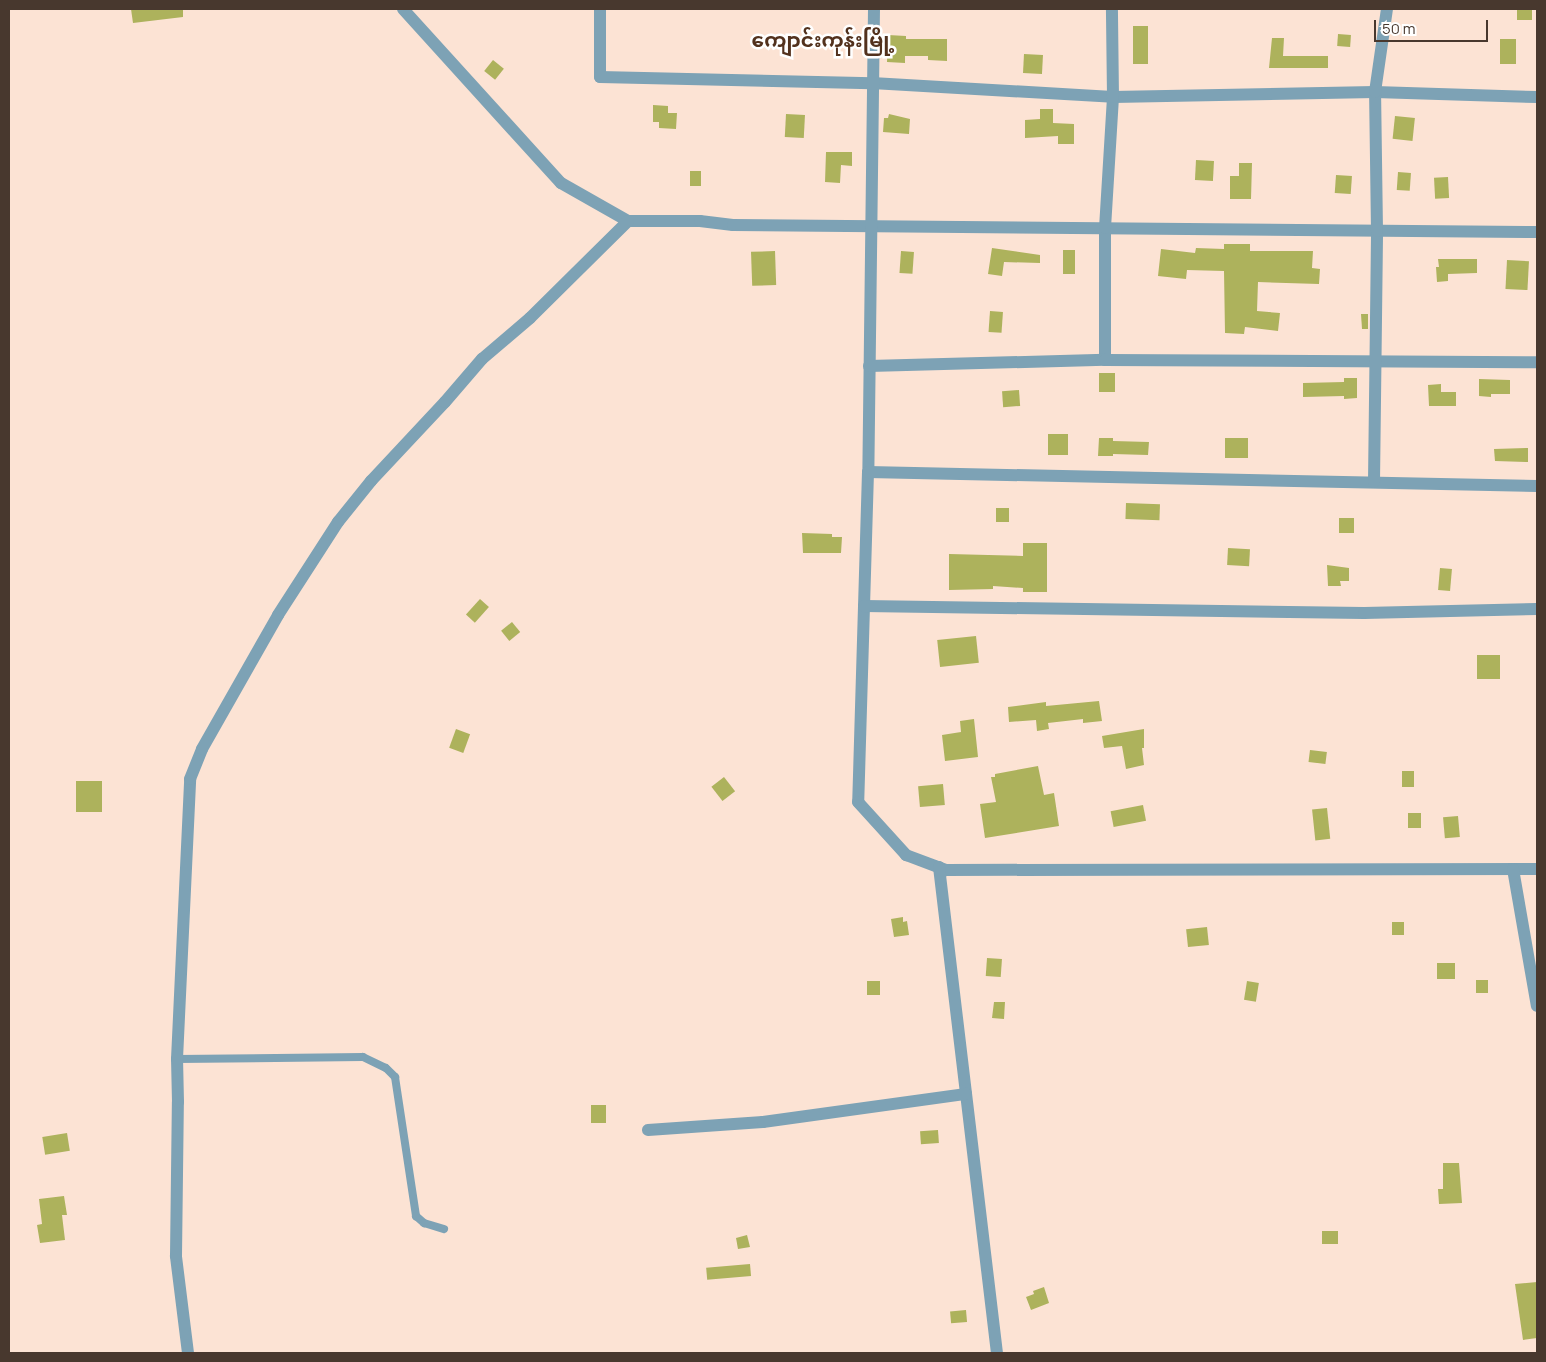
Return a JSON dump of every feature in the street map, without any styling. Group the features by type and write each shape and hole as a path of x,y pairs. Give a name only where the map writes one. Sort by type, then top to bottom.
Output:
{"street":[{"path":"402,9 561,183 628,221 700,221 733,226 870,225 1537,232"},
{"path":"600,9 600,77 872,83 1113,97 1375,92 1537,97"},
{"path":"874,9 868,472 858,802 906,855 946,870 1537,869"},
{"path":"1105,360 1105,228 1113,97 1112,9"},
{"path":"1374,482 1377,231 1375,92 1387,9"},
{"path":"188,1353 176,1256 178,1120 176,1059 190,779 202,750 278,615 338,522 371,481 445,402 482,359 530,318 628,221"},
{"path":"869,366 1105,360 1537,362"},
{"path":"868,472 1537,486"},
{"path":"864,606 1364,612 1537,609"},
{"path":"939,867 997,1353"},
{"path":"1514,869 1537,1006"},
{"path":"648,1130 763,1122 966,1094"}],"lane":[{"path":"176,1059 363,1057 386,1068 395,1077 416,1216 424,1223 444,1229"}],"building":[{"path":"131,9 183,9 183,17 133,23"},
{"path":"1517,9 1532,9 1532,20 1517,20"},
{"path":"1133,26 1148,26 1148,64 1133,64"},
{"path":"1338,34 1351,35 1350,47 1337,46"},
{"path":"888,35 906,36 906,39 947,39 947,61 928,60 928,56 905,56 905,63 887,62"},
{"path":"1272,38 1284,38 1283,56 1328,56 1328,68 1269,68"},
{"path":"1500,39 1516,39 1516,64 1500,64"},
{"path":"1024,54 1043,55 1042,74 1023,73"},
{"path":"493,60 504,69 495,80 484,71"},
{"path":"653,105 668,106 668,113 677,113 676,129 659,128 659,122 653,122"},
{"path":"1040,109 1053,109 1053,123 1074,124 1074,144 1058,144 1058,136 1025,138 1025,120 1040,119"},
{"path":"786,114 805,115 804,138 785,137"},
{"path":"889,114 910,119 909,134 883,132 884,118 888,118"},
{"path":"1395,116 1415,118 1412,141 1393,139"},
{"path":"826,152 852,152 852,166 841,165 840,183 825,182"},
{"path":"1196,160 1214,161 1213,181 1195,180"},
{"path":"1239,163 1252,163 1251,199 1230,199 1230,176 1239,176"},
{"path":"690,171 701,171 701,186 690,186"},
{"path":"1398,172 1411,173 1410,191 1397,190"},
{"path":"1336,175 1352,176 1351,194 1335,193"},
{"path":"1448,177 1449,198 1435,199 1434,178"},
{"path":"1224,244 1250,244 1250,251 1313,251 1312,268 1320,269 1319,284 1258,282 1257,311 1280,313 1278,331 1245,327 1244,334 1225,333 1224,271 1187,270 1186,279 1158,276 1161,249 1195,253 1196,248 1224,249"},
{"path":"992,248 1040,255 1040,263 1004,262 1002,276 988,274"},
{"path":"1063,250 1075,250 1075,274 1063,274"},
{"path":"775,251 776,285 752,286 751,252"},
{"path":"901,251 914,252 912,274 899,273"},
{"path":"1438,259 1477,259 1477,273 1448,274 1448,281 1437,282 1436,267 1439,267"},
{"path":"1507,260 1529,261 1527,290 1505,289"},
{"path":"990,311 1003,312 1002,333 989,332"},
{"path":"1361,314 1368,314 1368,329 1362,329"},
{"path":"1099,373 1115,373 1115,392 1099,392"},
{"path":"1344,378 1357,378 1357,398 1344,399 1344,396 1303,397 1303,383 1344,382"},
{"path":"1479,379 1510,380 1510,394 1491,394 1491,397 1479,396"},
{"path":"1441,384 1441,392 1456,392 1456,406 1429,406 1428,385"},
{"path":"1019,390 1020,406 1003,407 1002,391"},
{"path":"1048,434 1068,434 1068,455 1048,455"},
{"path":"1099,438 1113,438 1113,441 1149,442 1148,455 1113,454 1113,456 1098,456"},
{"path":"1225,438 1248,438 1248,458 1225,458"},
{"path":"1528,448 1528,462 1495,461 1494,449"},
{"path":"1126,503 1160,504 1159,520 1125,519"},
{"path":"996,508 1009,508 1009,522 996,522"},
{"path":"1339,518 1354,518 1354,533 1339,533"},
{"path":"802,533 832,534 832,537 842,537 841,553 803,553"},
{"path":"1023,543 1047,543 1047,592 1023,592 1023,588 993,586 993,589 949,590 949,554 1023,556"},
{"path":"1228,548 1250,549 1249,566 1227,565"},
{"path":"1327,565 1349,568 1349,581 1340,581 1341,586 1328,586"},
{"path":"1440,568 1452,569 1450,591 1438,590"},
{"path":"480,599 489,607 475,623 466,615"},
{"path":"512,622 520,632 509,641 501,631"},
{"path":"976,636 979,663 940,667 937,640"},
{"path":"1477,655 1500,655 1500,679 1477,679"},
{"path":"1099,701 1102,721 1083,723 1083,719 1048,723 1049,729 1037,731 1036,720 1009,722 1008,707 1046,702 1046,706"},
{"path":"974,719 978,757 945,761 942,735 961,732 960,721"},
{"path":"456,729 470,734 463,753 449,748"},
{"path":"1144,729 1144,748 1142,748 1144,765 1126,769 1122,746 1104,748 1102,736"},
{"path":"1310,750 1327,752 1325,764 1309,762"},
{"path":"1038,766 1044,795 1054,793 1059,826 985,838 980,804 996,802 991,777 995,777 995,774"},
{"path":"1402,771 1414,771 1414,787 1402,787"},
{"path":"724,777 735,791 722,801 711,787"},
{"path":"76,781 102,781 102,812 76,812"},
{"path":"943,784 945,805 920,807 918,786"},
{"path":"1143,805 1146,821 1114,827 1111,811"},
{"path":"1327,808 1330,839 1315,840 1312,810"},
{"path":"1408,813 1421,813 1421,828 1408,828"},
{"path":"1458,816 1460,837 1445,838 1443,817"},
{"path":"903,917 903,922 907,921 909,935 894,937 891,919"},
{"path":"1392,922 1404,922 1404,935 1392,935"},
{"path":"1207,927 1209,945 1188,947 1186,929"},
{"path":"987,958 1002,959 1001,977 986,976"},
{"path":"1437,963 1455,963 1455,979 1437,979"},
{"path":"1476,980 1488,980 1488,993 1476,993"},
{"path":"867,981 880,981 880,995 867,995"},
{"path":"1247,981 1259,983 1256,1002 1244,1000"},
{"path":"994,1002 1005,1002 1004,1019 992,1018"},
{"path":"591,1105 606,1105 606,1123 591,1123"},
{"path":"938,1130 939,1143 921,1144 920,1131"},
{"path":"67,1133 70,1151 45,1155 42,1137"},
{"path":"1443,1163 1459,1163 1462,1203 1439,1204 1438,1189 1443,1189"},
{"path":"64,1196 67,1215 62,1215 65,1240 40,1243 37,1225 42,1224 39,1199"},
{"path":"1322,1231 1338,1231 1338,1244 1322,1244"},
{"path":"747,1235 750,1247 738,1249 736,1238"},
{"path":"750,1264 751,1276 707,1280 706,1268"},
{"path":"1537,1282 1537,1338 1523,1340 1515,1284"},
{"path":"1044,1287 1049,1303 1031,1310 1026,1297 1034,1294 1033,1291"},
{"path":"966,1310 967,1322 951,1323 950,1311"}],"district":[{"name":"ကျောင်းကုန်းမြို့","path":"823,39"}]}
